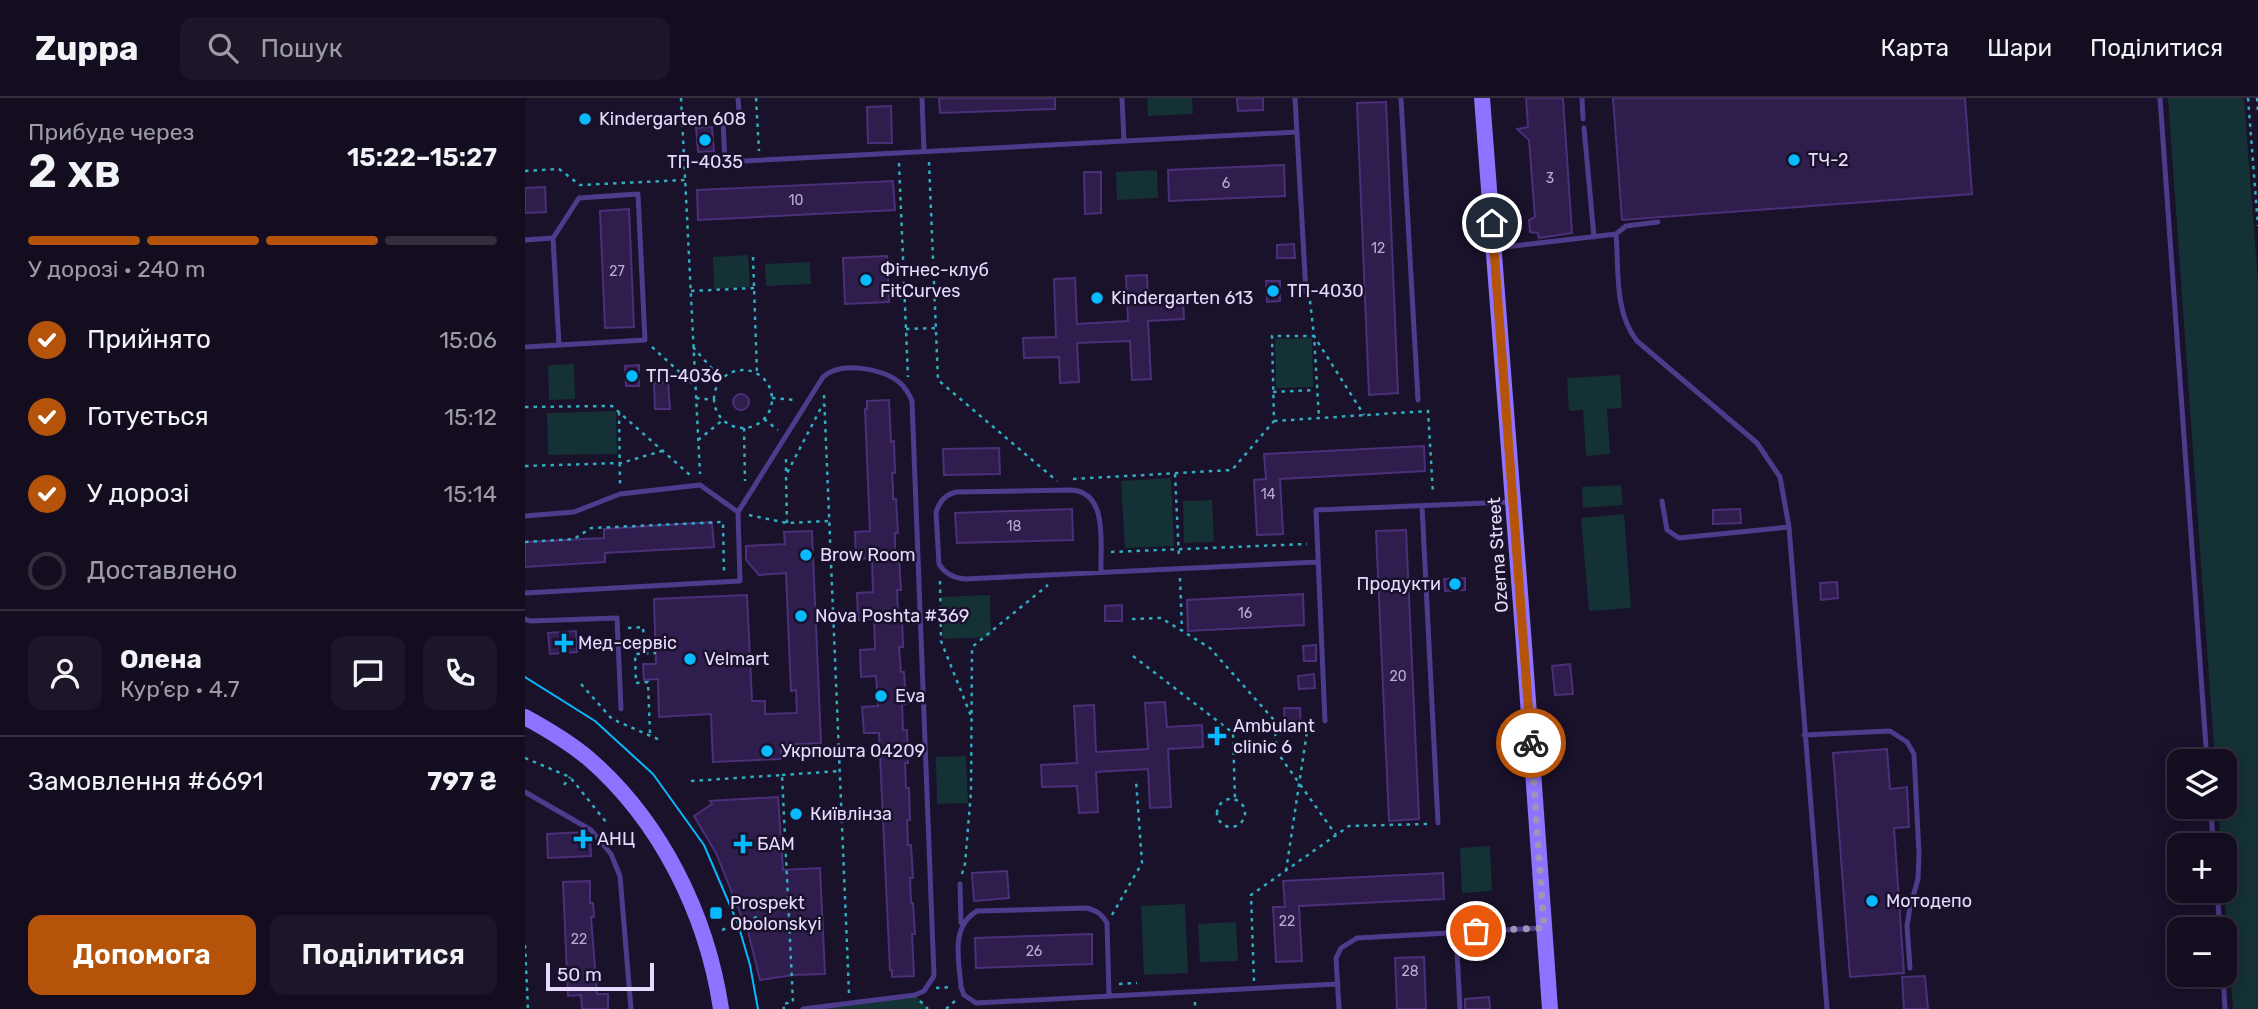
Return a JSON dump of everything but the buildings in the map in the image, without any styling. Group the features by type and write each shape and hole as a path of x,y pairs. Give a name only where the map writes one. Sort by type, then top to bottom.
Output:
{"street":[{"name":"Ozerna Street","path":"1482,98 1550,1009"},
{"path":"525,717 588,758 647,824 670,859 694,910 706,941 721,1009"}],"lane":[{"path":"739,98 739,110"},
{"path":"922,98 927,151"},
{"path":"1122,98 1124,141"},
{"path":"1295,98 1306,292"},
{"path":"1401,98 1418,400"},
{"path":"1581,98 1583,119"},
{"path":"2160,98 2206,749"},
{"path":"723,122 725,162 1297,131"},
{"path":"1584,128 1594,237"},
{"path":"525,347 645,340 638,194 579,198 553,238 559,345"},
{"path":"1494,248 1616,234 1626,226 1658,222"},
{"path":"1616,234 1622,309 1630,333 1757,443 1780,477 1789,527 1827,1009"},
{"path":"525,240 553,238"},
{"path":"525,593 740,581 739,512 823,377 830,371 857,367 894,378 908,392 912,401 934,976 926,989 915,995 803,1009"},
{"path":"525,516 574,512 620,494 700,485 739,512"},
{"path":"1101,572 1098,511 1096,504 1086,493 1067,490 956,492 943,499 936,512 939,564 957,579 1318,562"},
{"path":"1662,501 1667,530 1679,538 1789,527"},
{"path":"1325,721 1316,510 1513,502"},
{"path":"1422,506 1437,824"},
{"path":"525,619 617,618 621,709"},
{"path":"1804,735 1890,731 1907,742 1914,754 1919,854 1918,879 1907,926 1910,968"},
{"path":"525,792 591,830 611,854 619,876 631,1009"},
{"path":"960,884 962,925"},
{"path":"1109,995 1107,923 1096,910 977,911 967,917 962,925 958,936 961,987 964,995 976,1003 1338,984"},
{"path":"1339,1009 1336,958 1341,948 1357,938 1544,928"},
{"path":"1456,932 1460,1009"},
{"path":"2224,987 2225,1009"}],"path":[{"path":"681,98 700,485"},
{"path":"756,98 759,160"},
{"path":"2248,98 2258,226"},
{"path":"2257,98 2258,112"},
{"path":"927,151 938,380 1067,490"},
{"path":"899,153 908,392"},
{"path":"525,171 559,169 580,186 685,180"},
{"path":"753,257 757,374"},
{"path":"691,291 754,288"},
{"path":"1306,292 1310,298 1314,335 1319,418"},
{"path":"906,329 936,328"},
{"path":"1069,480 1232,470 1274,421 1272,336 1314,335"},
{"path":"1314,335 1364,415"},
{"path":"645,340 695,385"},
{"path":"693,346 722,380"},
{"path":"738,371 757,374 765,380 772,398 764,419 744,428 723,420 715,408 714,400 722,380 738,371"},
{"path":"823,377 849,1003"},
{"path":"1273,392 1317,390"},
{"path":"696,398 714,400"},
{"path":"772,398 808,401"},
{"path":"787,523 786,475 824,401"},
{"path":"525,407 612,405 700,485"},
{"path":"1274,421 1429,411 1434,505"},
{"path":"619,412 620,494"},
{"path":"764,419 786,436"},
{"path":"698,440 723,420"},
{"path":"744,428 746,501"},
{"path":"525,466 621,463 662,451"},
{"path":"1175,474 1182,631"},
{"path":"739,512 787,523 829,521"},
{"path":"525,542 574,539 591,528 723,522 724,573"},
{"path":"1100,553 1317,543"},
{"path":"939,564 941,641 971,717"},
{"path":"960,884 965,864 971,792 972,648 1061,575"},
{"path":"1132,619 1161,618 1210,648 1274,720 1277,752 1336,835"},
{"path":"618,628 643,627 645,653"},
{"path":"625,654 656,653"},
{"path":"635,654 636,683 649,682 650,733"},
{"path":"1133,656 1233,733 1235,799"},
{"path":"1286,871 1308,725 1325,721"},
{"path":"525,758 570,776 606,822"},
{"path":"691,781 839,771"},
{"path":"782,775 793,1002 783,1004 784,1009"},
{"path":"564,785 570,776"},
{"path":"1107,923 1142,863 1136,780"},
{"path":"1226,799 1235,799 1243,804 1246,814 1238,826 1228,827 1218,818 1217,809 1226,799"},
{"path":"1254,988 1251,895 1349,826 1437,824"},
{"path":"722,930 757,917"},
{"path":"525,945 528,1009"},
{"path":"926,989 961,987"},
{"path":"946,1009 964,995"},
{"path":"922,1009 923,1004 927,1009"}],"green space":[{"path":"1147,98 1192,98 1193,114 1148,116"},
{"path":"2168,98 2244,98 2258,282 2258,1009 2233,1009 2231,987 2237,987 2237,917 2226,917 2225,903 2237,903 2237,833 2220,833 2219,819 2237,819 2237,749 2214,749"},
{"path":"1157,170 1158,198 1117,200 1116,172"},
{"path":"748,255 750,287 714,289 713,257"},
{"path":"810,262 811,284 766,286 765,264"},
{"path":"1312,338 1313,387 1276,388 1275,339"},
{"path":"574,364 575,399 549,400 548,365"},
{"path":"1620,375 1622,408 1607,409 1610,454 1586,456 1583,410 1569,411 1567,378"},
{"path":"616,411 617,454 548,455 547,413"},
{"path":"1171,478 1174,546 1125,548 1121,481"},
{"path":"1621,485 1623,505 1583,508 1582,487"},
{"path":"1212,500 1214,542 1184,543 1183,501"},
{"path":"1624,514 1631,608 1589,611 1581,518"},
{"path":"990,595 991,637 943,639 941,597"},
{"path":"966,756 968,803 937,804 936,757"},
{"path":"1490,846 1492,891 1462,893 1460,848"},
{"path":"1185,904 1188,973 1144,975 1141,906"},
{"path":"1236,922 1238,961 1200,962 1198,924"},
{"path":"915,995 928,1009 803,1009"}],"tram line":[{"path":"525,677 595,721 653,774 704,845 738,924 750,965 758,1009"}],"way so far":[{"path":"1476,931 1544,928 1531,743"}],"place":[{"name":"Kindergarten 608","path":"585,119"},
{"name":"ТП-4035","path":"705,140"},
{"name":"ТЧ-2","path":"1794,160"},
{"name":"Фітнес-клуб FitCurves","path":"866,280"},
{"name":"ТП-4030","path":"1273,291"},
{"name":"Kindergarten 613","path":"1097,298"},
{"name":"ТП-4036","path":"632,376"},
{"name":"Brow Room","path":"806,555"},
{"name":"Продукти","path":"1455,584"},
{"name":"Nova Poshta #369","path":"801,616"},
{"name":"Мед-сервіс","path":"564,643"},
{"name":"Velmart","path":"690,659"},
{"name":"Eva","path":"881,696"},
{"name":"Ambulant clinic 6","path":"1217,736"},
{"name":"Укрпошта 04209","path":"767,751"},
{"name":"Київлінза","path":"796,814"},
{"name":"АНЦ","path":"583,839"},
{"name":"БАМ","path":"743,844"},
{"name":"Мотодепо","path":"1872,901"},
{"name":"Prospekt Obolonskyi","path":"716,913"}],"route":[{"path":"1492,223 1531,743"}]}
